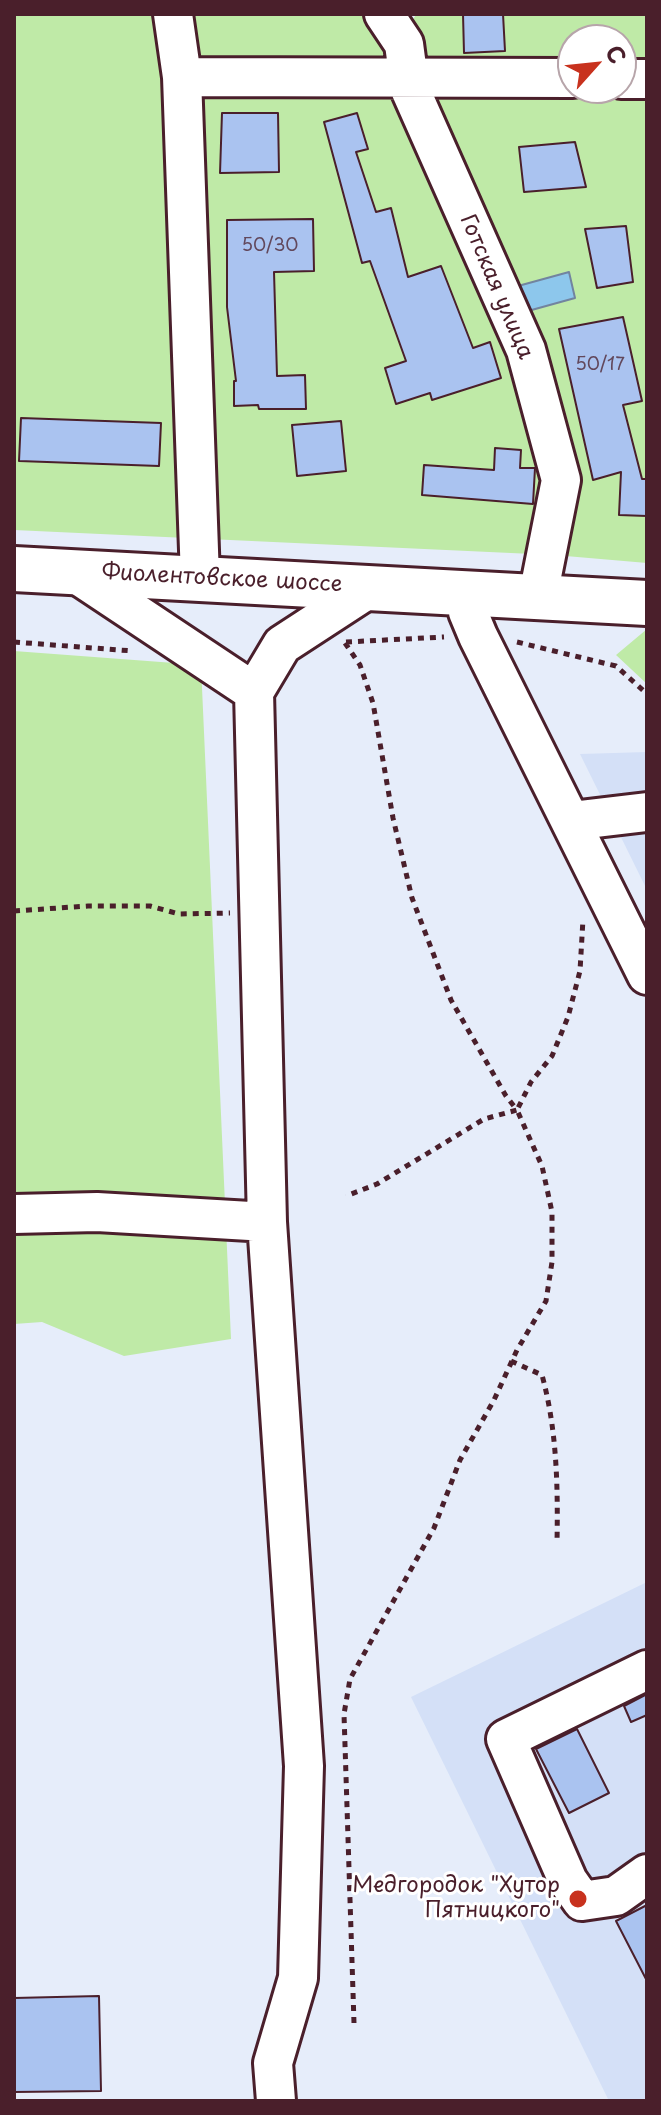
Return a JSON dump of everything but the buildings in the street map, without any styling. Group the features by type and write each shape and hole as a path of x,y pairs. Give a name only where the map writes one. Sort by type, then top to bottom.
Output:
{"main road":[{"name":"Фиолентовское шоссе","path":"14,569 647,603"}],"street":[{"path":"173,14 182,77 200,578"},
{"name":"Готская улица","path":"384,14 404,44 408,78 416,103 526,350 561,480 538,596"},
{"path":"182,77 557,78"},
{"name":"Фиолентовское шоссе","path":"72,571 254,692 282,645 371,587"},
{"path":"468,593 468,612 478,636 647,975"},
{"path":"254,692 267,1222 304,1766 298,1978 273,2063 276,2101"},
{"path":"571,821 647,812"},
{"path":"14,1214 97,1212 267,1222"},
{"path":"647,1670 506,1739 568,1881 582,1901 616,1896 647,1874"}],"path":[{"path":"344,642 360,665 373,703 393,818 417,913 451,1000 517,1110 542,1166 552,1212 552,1262 546,1301 460,1460 434,1528 350,1679 344,1714 354,2023"},
{"path":"14,911 150,906 179,914 259,912"},
{"path":"346,1196 377,1184 484,1119 517,1110 531,1082 552,1056 568,1017 580,971 583,912"},
{"path":"511,1361 542,1375 549,1401 558,1474 557,1543"}],"shaded area":[{"path":"647,752 647,890 580,754"},
{"name":"Медгородок \"Хутор Пятницкого\"","path":"647,1582 647,2101 609,2101 411,1697"}],"green space":[{"path":"14,14 379,14 413,20 416,14 647,14 647,563 554,555 14,530"},
{"path":"647,629 647,684 616,655"},
{"path":"14,651 201,665 231,1339 124,1356 42,1322 14,1324"}],"water":[{"path":"569,272 575,298 528,311 518,286"}],"place":[{"name":"Медгородок \"Хутор Пятницкого\"","path":"578,1899"}]}
